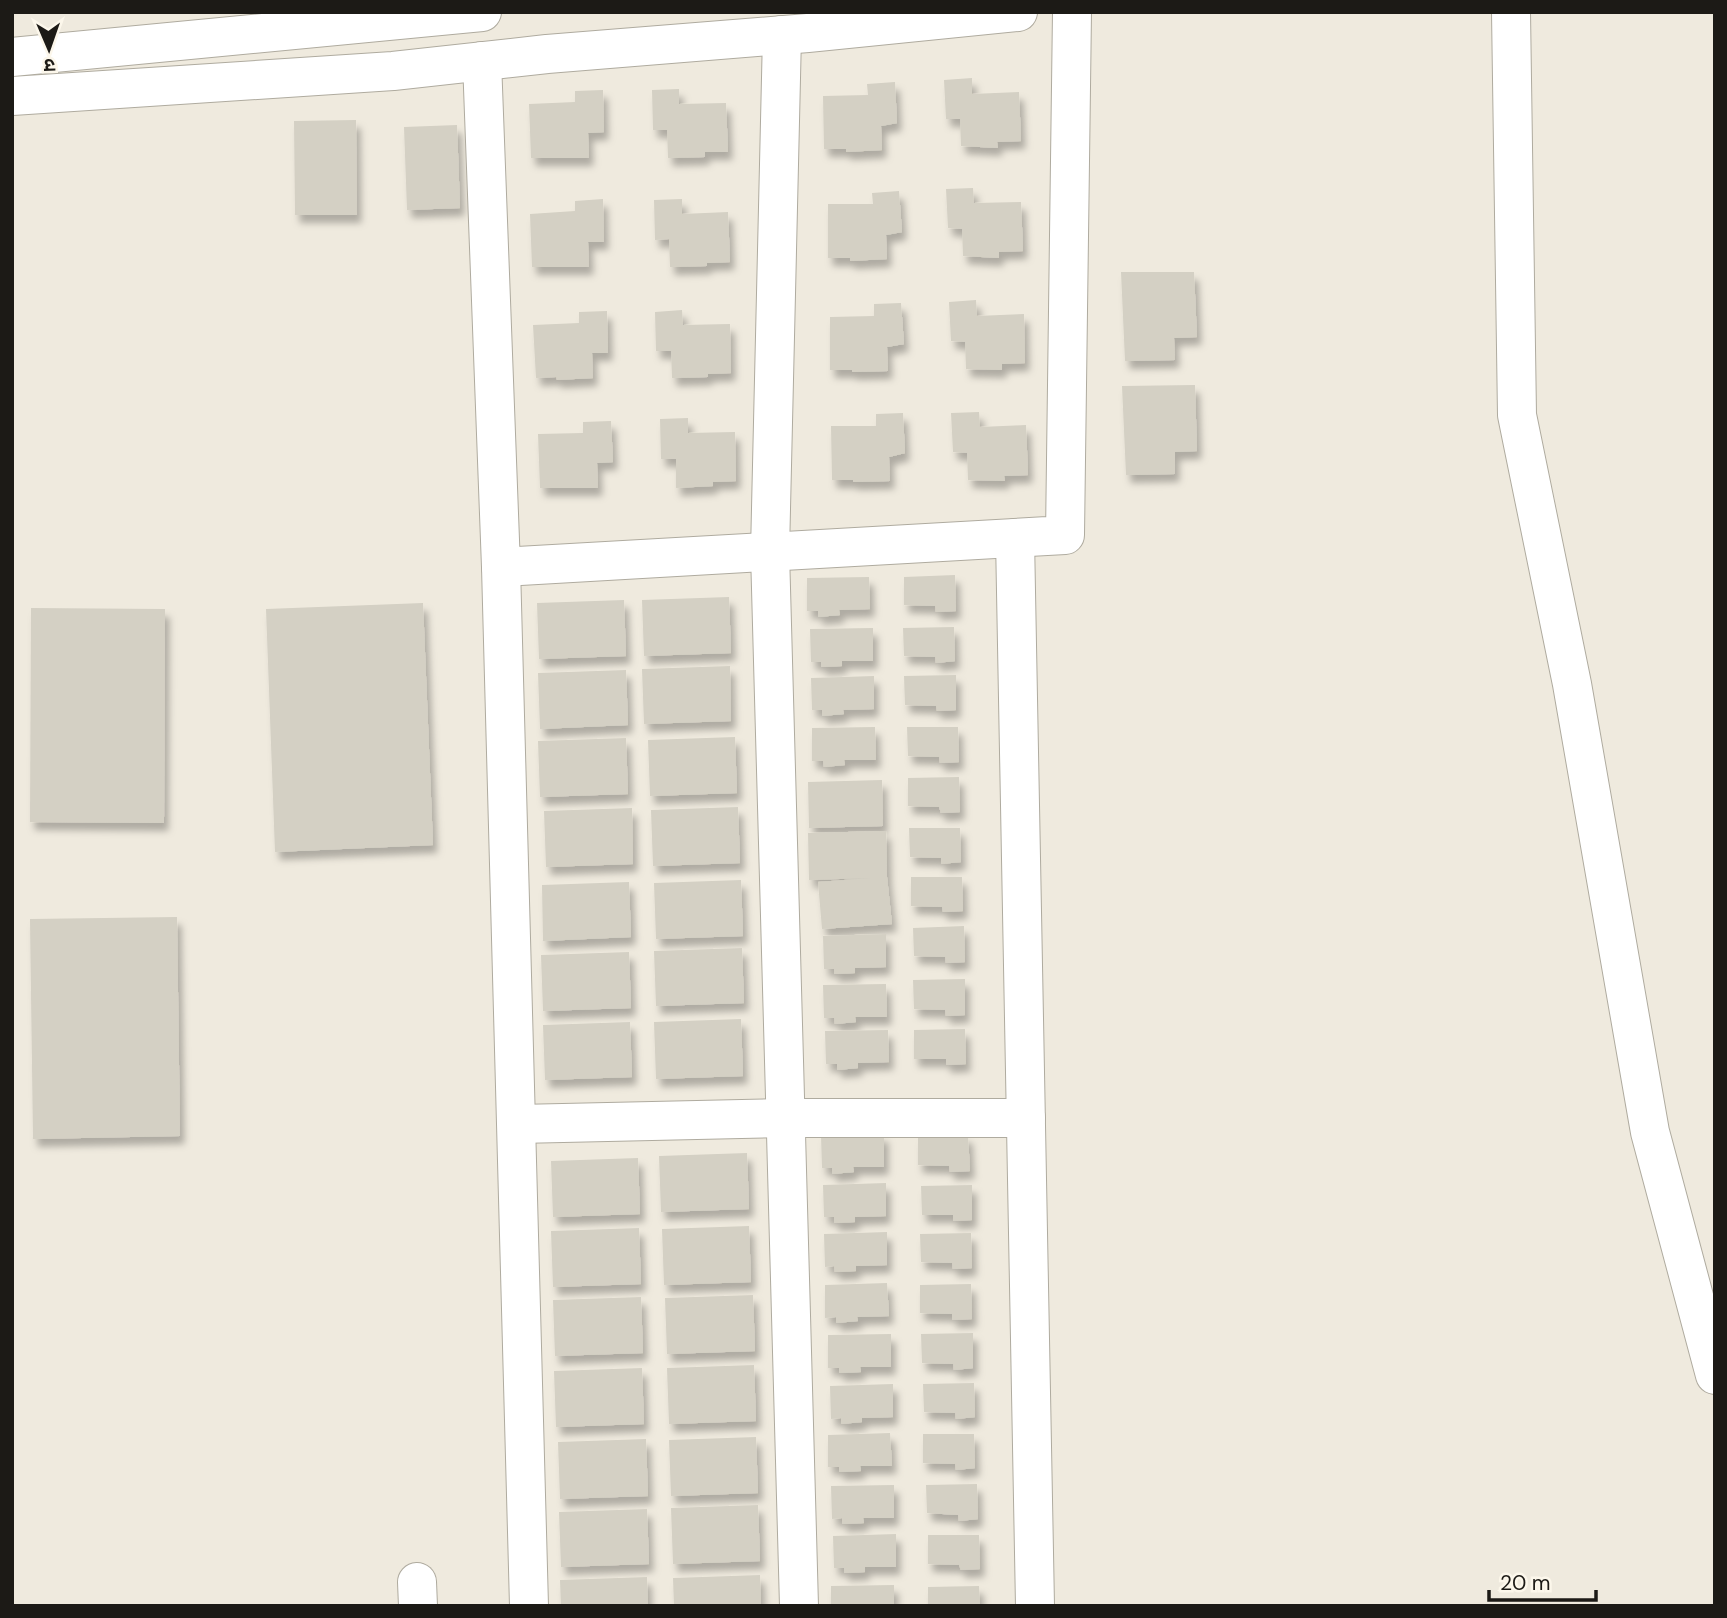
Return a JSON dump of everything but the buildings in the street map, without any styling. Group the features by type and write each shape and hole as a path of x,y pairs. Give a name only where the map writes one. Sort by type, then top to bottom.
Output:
{"street":[{"path":"12,57 482,12"},
{"path":"12,96 393,71 1018,12"},
{"path":"501,567 1065,535 1072,12"},
{"path":"1511,12 1517,415 1572,684 1650,1132 1715,1375"},
{"path":"782,35 770,552 799,1606"},
{"path":"482,61 518,1124 529,1606"},
{"path":"1015,538 1035,1606"},
{"path":"518,1124 787,1118 1026,1118"}]}
